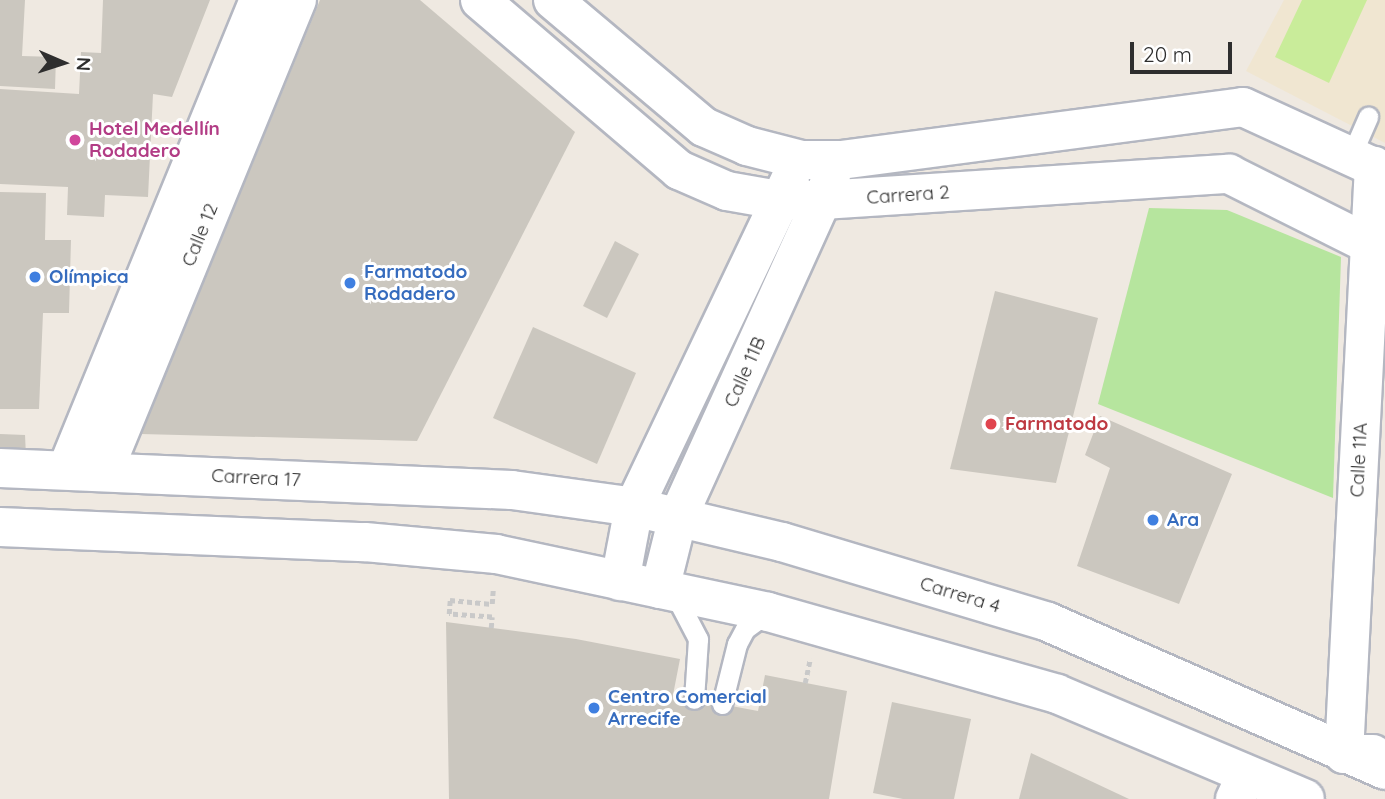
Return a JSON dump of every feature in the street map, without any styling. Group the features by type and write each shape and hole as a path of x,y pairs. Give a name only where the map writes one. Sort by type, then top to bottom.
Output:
{"street":[{"name":"Calle 12","path":"85,470 259,0"},
{"name":"Calle 12","path":"85,470 297,0"},
{"name":"Carrera 2","path":"480,0 679,170 727,191 778,200 822,200 1228,174 1377,248"},
{"path":"553,0 704,127 747,146 802,160 841,160 1243,107 1370,164"},
{"path":"620,581 634,507 778,200 802,160"},
{"name":"Calle 11B","path":"667,590 678,517 841,160"},
{"name":"Calle 11A","path":"1344,754 1377,248 1370,164"},
{"name":"Carrera 17","path":"0,468 512,490"},
{"name":"Carrera 4","path":"512,490 634,507 782,542 1048,622 1385,770"},
{"path":"0,527 365,542 496,554 768,612 1056,694 1240,787 1305,799"},
{"path":"1344,754 1385,754"}],"lane":[{"path":"1368,117 1370,164"},
{"path":"667,590 698,639 694,699"},
{"path":"722,704 737,644 745,629 768,612"}],"path":[{"path":"491,628 496,554"},
{"path":"492,604 450,600 449,614 492,617"},
{"path":"805,683 810,659"}],"shaded area":[{"path":"1284,0 1385,0 1385,143 1246,71"}],"green space":[{"path":"1302,0 1367,0 1329,83 1275,57"},
{"path":"1149,208 1227,210 1341,257 1333,498 1098,404"}],"building":[{"path":"0,0 25,0 22,56 56,57 55,89 0,86"},
{"name":"Hotel Medellín Rodadero","path":"103,0 210,0 172,97 153,94 148,197 105,195 104,217 67,215 68,187 0,184 0,89 79,94 81,52 101,53"},
{"name":"Farmatodo Rodadero","path":"320,0 420,0 575,132 417,441 141,434"},
{"name":"Olímpica","path":"0,192 46,193 45,240 71,240 69,313 43,313 39,409 0,409"},
{"path":"615,241 639,254 607,318 583,306"},
{"path":"995,291 1098,318 1056,483 950,469"},
{"path":"533,327 636,373 597,464 493,418"},
{"name":"Ara","path":"1100,416 1232,474 1179,604 1077,566 1110,468 1085,455"},
{"path":"0,434 25,435 26,456 0,455"},
{"name":"Centro Comercial Arrecife","path":"446,622 576,639 680,659 673,695 758,711 765,675 847,691 829,799 449,799"},
{"path":"892,702 971,719 954,799 903,799 873,793"},
{"path":"1031,753 1129,799 1019,799"}],"place":[{"name":"Hotel Medellín Rodadero","path":"75,140"},
{"name":"Olímpica","path":"35,277"},
{"name":"Farmatodo Rodadero","path":"350,283"},
{"name":"Farmatodo","path":"991,424"},
{"name":"Ara","path":"1153,520"},
{"name":"Centro Comercial Arrecife","path":"594,708"}]}
